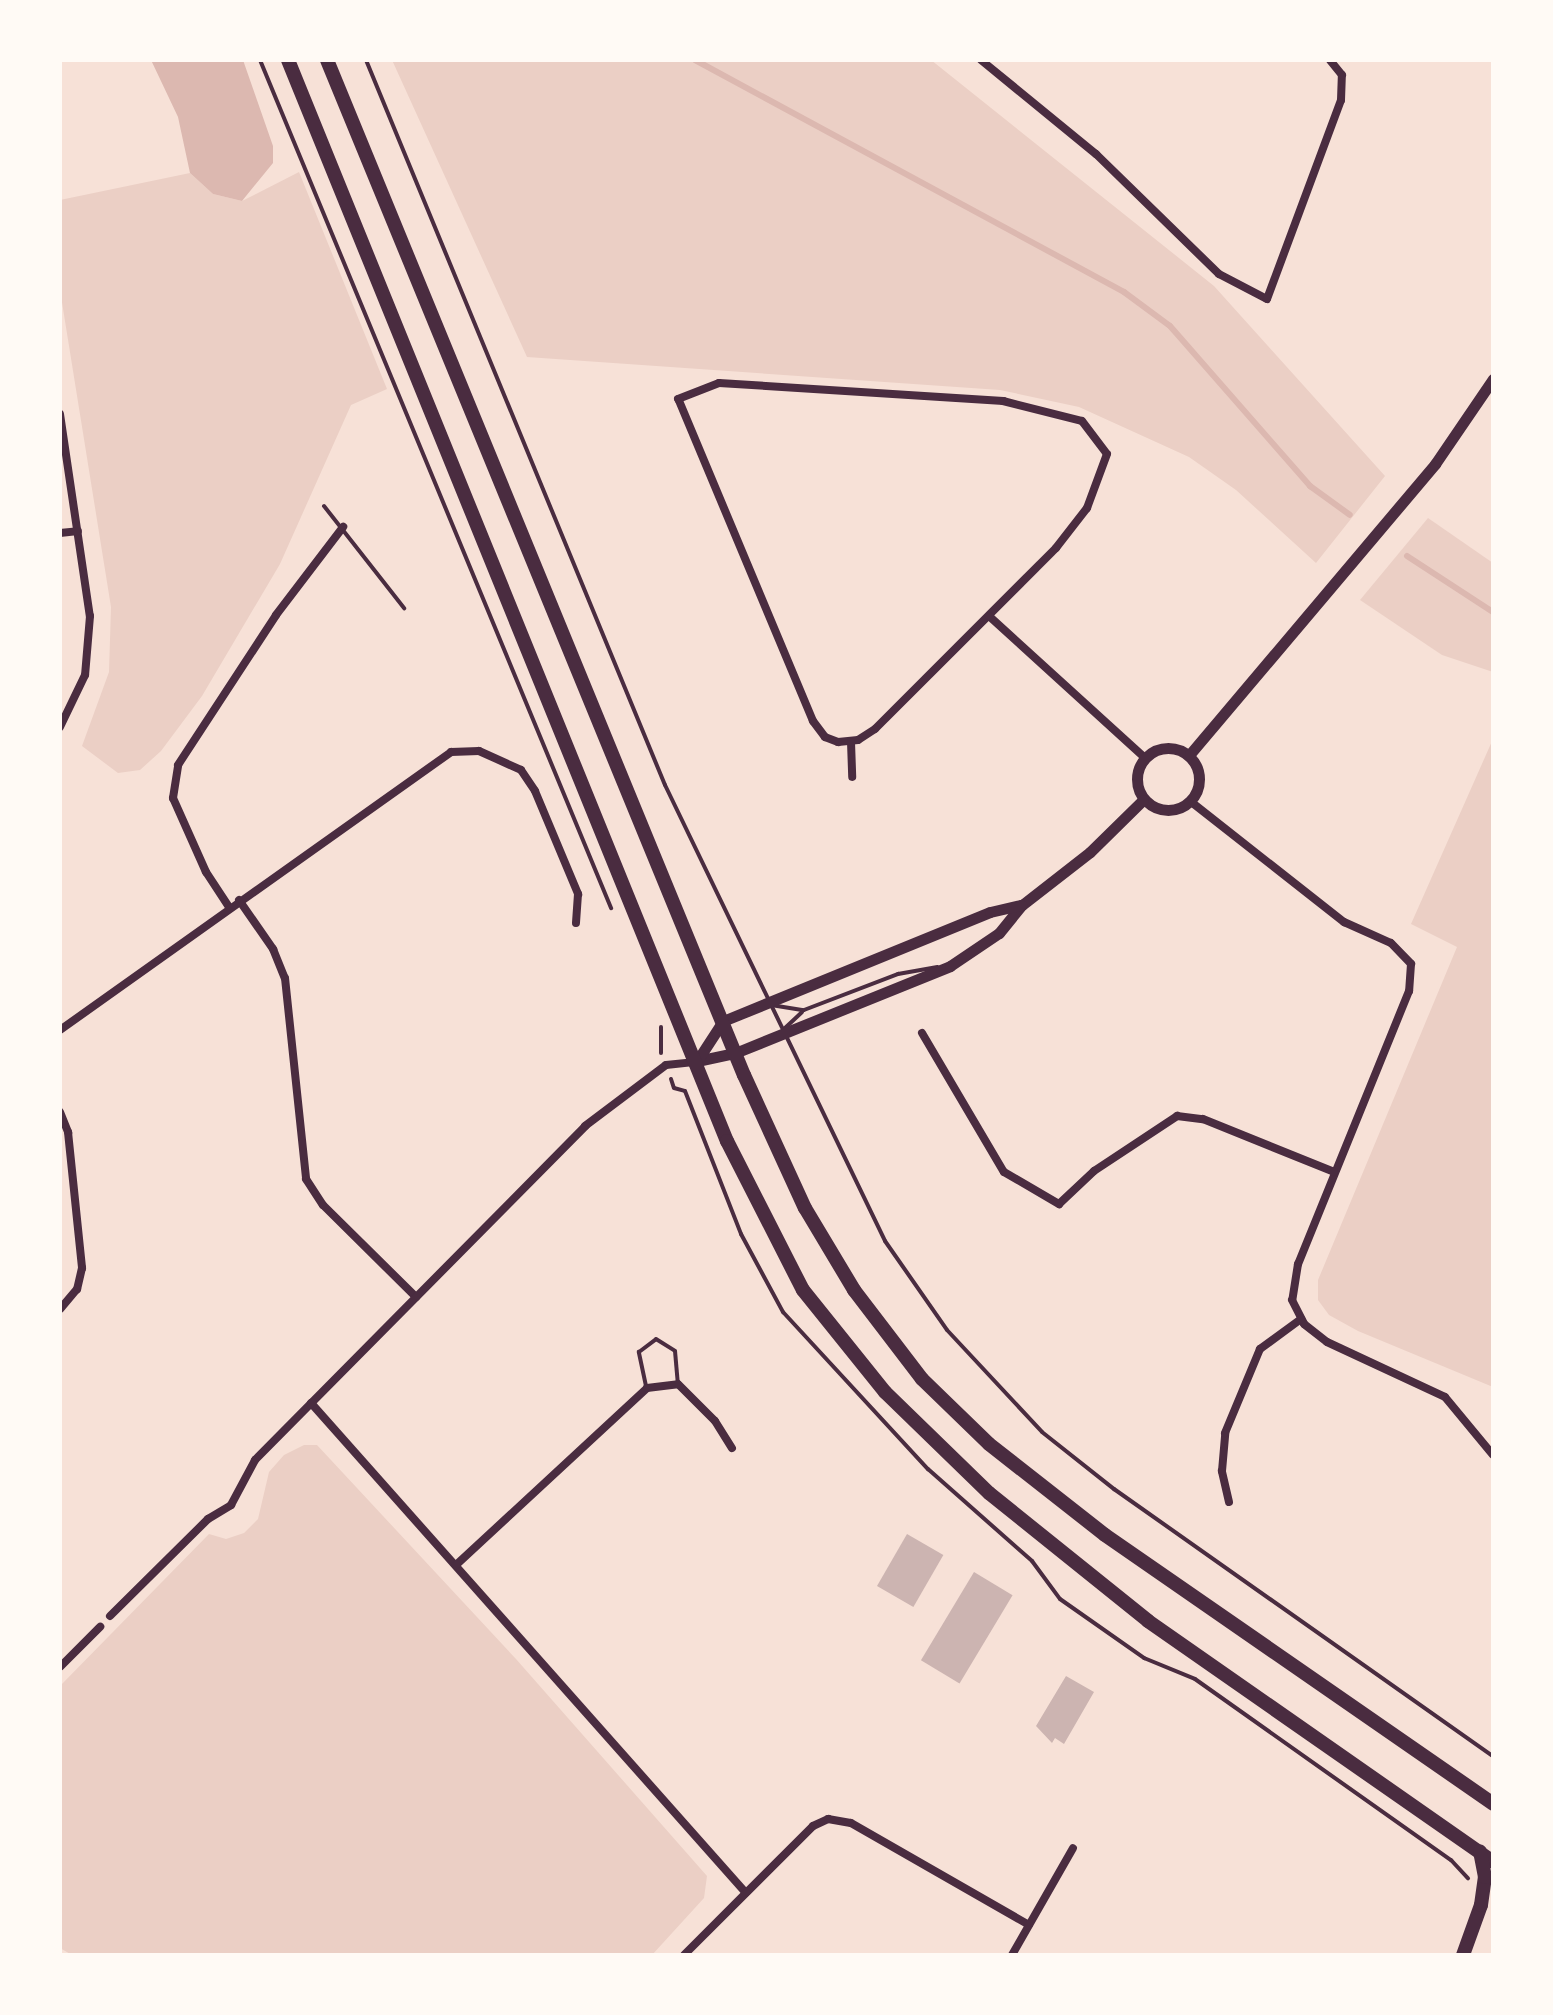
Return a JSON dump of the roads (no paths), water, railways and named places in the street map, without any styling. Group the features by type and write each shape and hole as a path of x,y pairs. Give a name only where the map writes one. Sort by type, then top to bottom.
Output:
{"main road":[{"path":"288,60 697,1061 775,1241 803,1290 885,1392 989,1493 1148,1621 1480,1849 1493,1862"},
{"path":"327,60 735,1053 805,1208 854,1290 951,1409 1105,1535 1493,1804"},
{"path":"1463,1955 1481,1905 1485,1877 1480,1849"}],"street":[{"path":"981,60 1096,154 1219,274 1267,299 1341,100 1342,75 1330,60"},
{"path":"1190,754 1435,464 1493,379"},
{"path":"719,383 1003,401 1082,421 1107,454 1095,493 1075,526 875,729 851,742 825,737 813,721 678,399 719,383"},
{"path":"60,414 78,531 90,651 78,697 60,727"},
{"path":"229,907 206,872 173,798 178,765 276,615 343,527"},
{"path":"60,533 78,531"},
{"path":"989,616 1145,758"},
{"path":"851,742 852,777"},
{"path":"1168,747 1190,754 1200,781 1190,801 1165,810 1143,800 1136,778 1145,758 1168,747"},
{"path":"60,1030 431,761 451,752 479,751 521,770 535,791 578,894 576,923"},
{"path":"110,1616 208,1519 231,1505 242,1476 311,1403 613,1102 666,1065 735,1053 950,966 999,933 1022,905 1090,852 1143,800"},
{"path":"1190,801 1344,922 1391,943 1411,964 1409,991 1294,1275 1292,1300 1301,1319 1327,1342 1437,1391 1460,1410 1493,1455"},
{"path":"239,900 273,949 285,978 306,1179 323,1205 416,1297"},
{"path":"697,1061 723,1021 990,912 1022,905"},
{"path":"922,1033 1004,1172 1059,1204 1094,1171 1177,1116 1203,1119 1334,1172"},
{"path":"60,1112 68,1132 82,1268 77,1289 60,1309"},
{"path":"1229,1502 1221,1460 1225,1433 1260,1349 1301,1319"},
{"path":"456,1565 647,1388 678,1384 715,1421 732,1448"},
{"path":"311,1403 746,1893"},
{"path":"60,1667 100,1627"},
{"path":"684,1955 813,1826 835,1818 1029,1925"},
{"path":"1012,1955 1073,1848"}],"lane":[{"path":"366,60 665,785 766,1002 885,1241 947,1330 1012,1404 1114,1489 1493,1756"},
{"path":"324,506 404,608"},
{"path":"766,1002 781,1010 804,1010 898,974 950,966"},
{"path":"782,1034 804,1010"},
{"path":"647,1388 638,1360 642,1344 649,1340 671,1345 678,1384"}],"waterway":[{"path":"695,60 1124,292 1170,326 1310,486 1350,515"},
{"path":"1407,556 1493,612"}]}
